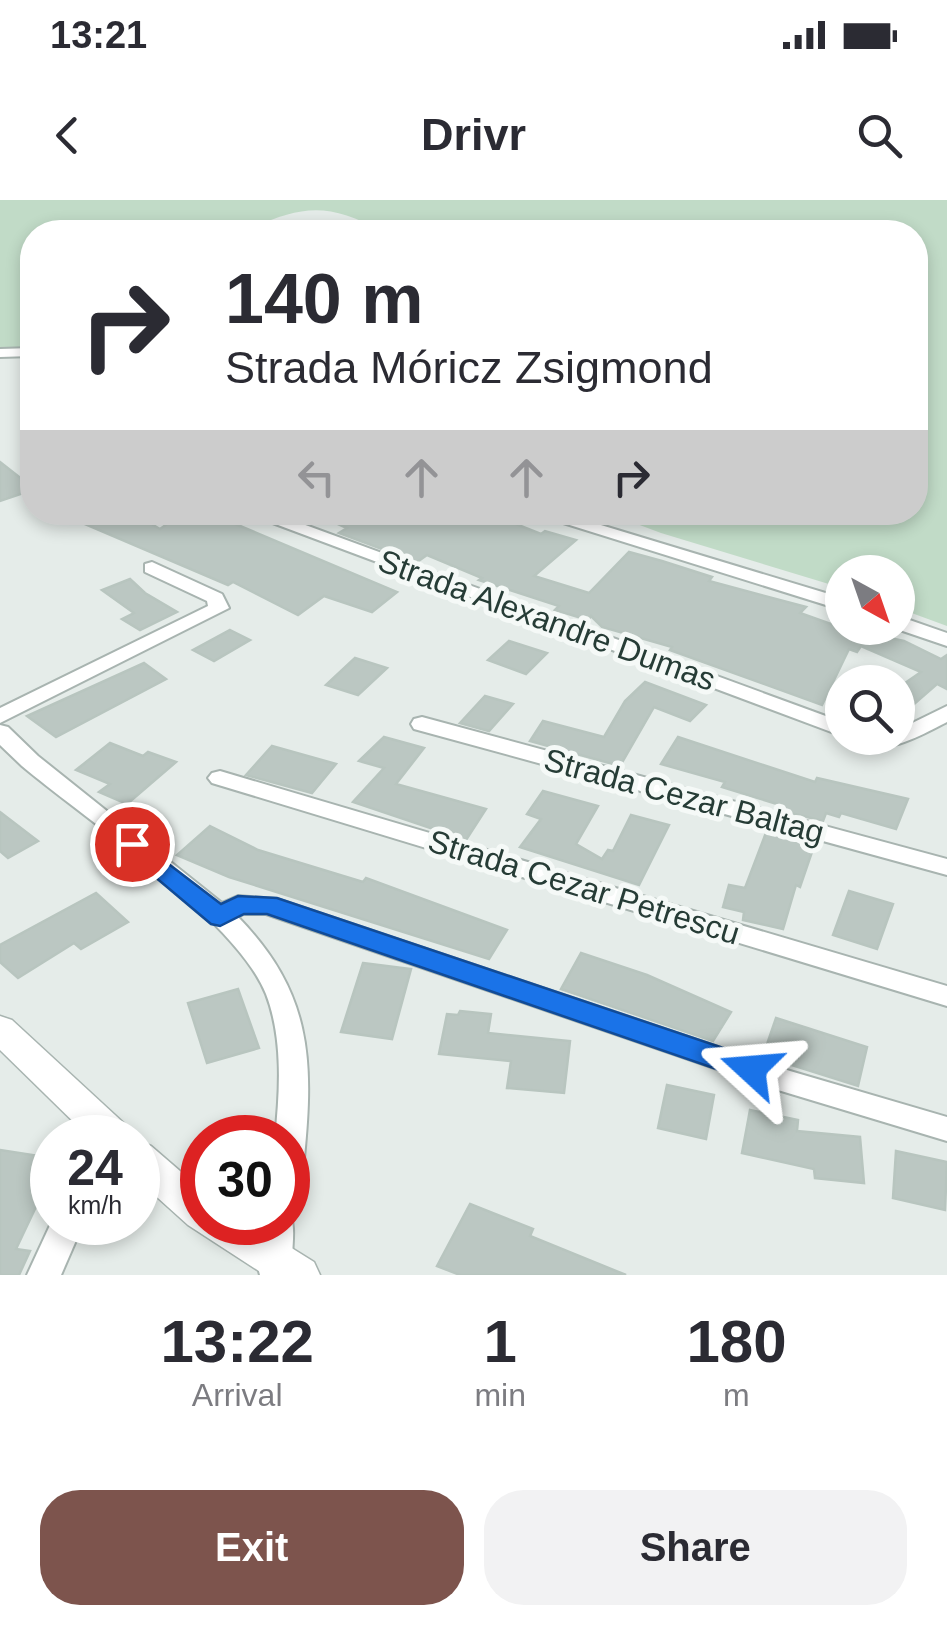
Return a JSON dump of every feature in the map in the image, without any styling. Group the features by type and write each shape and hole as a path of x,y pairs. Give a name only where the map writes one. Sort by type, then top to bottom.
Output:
{"street":[{"name":"Strada Alexandre Dumas","path":"288,525 825,722"},
{"path":"580,525 825,599"},
{"path":"0,716 220,608 215,598 152,568"},
{"path":"915,628 947,640"},
{"path":"915,730 947,714"},
{"name":"Strada Cezar Baltag","path":"422,724 947,867"},
{"path":"0,732 220,917 278,988 292,1035 289,1115"},
{"name":"Strada Cezar Petrescu","path":"220,778 947,996"},
{"path":"220,917 238,906 268,904 788,1082 947,1129"},
{"path":"0,1029 90,1115"},
{"path":"160,1177 180,1194"},
{"path":"44,1275 58,1245"},
{"path":"258,1245 282,1258"}],"green space":[{"path":"0,200 947,200 947,626 915,614 915,555 825,555 825,583 640,525 928,525 928,220 358,220 313,210 273,220 20,220 20,348 0,348"}],"building":[{"path":"0,462 20,478 20,494 0,501"},
{"path":"87,525 153,525 160,529 166,525 238,525 397,592 372,612 324,596 298,615 233,582 228,585"},
{"path":"340,525 518,525 541,534 545,531 576,540 534,576 589,593 629,552 712,577 709,581 806,607 800,613 825,622 825,645 912,645 941,659 947,655 947,689 937,684 915,703 915,676 921,672 915,665 905,665 861,646 857,652 849,649 841,665 825,665 822,705 670,650 672,647 602,627 591,616 588,620 555,610 559,606 479,580 482,578 427,555 417,562 339,533 347,528"},
{"path":"130,579 177,612 140,630 122,619 134,613 102,590"},
{"path":"230,630 250,640 214,661 193,650"},
{"path":"509,641 547,653 526,674 488,660"},
{"path":"355,658 387,668 358,695 326,685"},
{"path":"144,663 166,679 56,737 27,716"},
{"path":"645,682 706,705 690,721 654,707 620,766 530,741 543,721 604,737 625,701"},
{"path":"485,696 513,704 489,731 460,723"},
{"path":"384,737 424,748 396,784 486,809 466,840 353,802 384,768 359,761"},
{"path":"678,737 815,782 817,778 908,799 896,829 841,813 839,817 826,813 823,821 775,809 777,804 722,787 725,782 661,764"},
{"path":"110,743 143,756 148,752 176,762 127,804 99,792 110,784 76,770"},
{"path":"272,746 336,764 312,793 246,775"},
{"path":"543,791 598,806 576,844 602,859 608,850 613,851 631,815 669,825 639,885 520,847 541,819 527,814"},
{"path":"0,812 38,841 8,858 0,851"},
{"path":"210,826 258,850 363,882 366,878 507,930 489,959 229,877 177,855"},
{"path":"767,830 815,843 800,887 796,885 783,929 743,920 744,912 723,907 729,885 745,888"},
{"path":"849,891 893,904 877,949 833,935"},
{"path":"96,893 128,922 81,949 74,943 18,978 0,962 0,945"},
{"path":"581,953 647,975 731,1012 713,1041 561,989"},
{"path":"363,963 411,969 392,1039 341,1032"},
{"path":"238,989 259,1048 207,1063 188,1003"},
{"path":"460,1011 491,1014 488,1033 570,1041 564,1093 507,1088 511,1061 439,1054 447,1014 458,1015"},
{"path":"776,1018 867,1047 858,1086 763,1056"},
{"path":"667,1085 714,1095 706,1139 658,1128"},
{"path":"750,1110 798,1120 797,1131 860,1137 864,1183 815,1178 814,1169 742,1153"},
{"path":"0,1150 30,1155 30,1219 16,1249 30,1251 19,1275 0,1275"},
{"path":"896,1151 947,1162 945,1210 893,1198"},
{"path":"470,1204 533,1229 530,1236 626,1275 460,1275 437,1266"}],"route":[{"path":"132,844 220,917 238,906 268,904 751,1069"}]}
